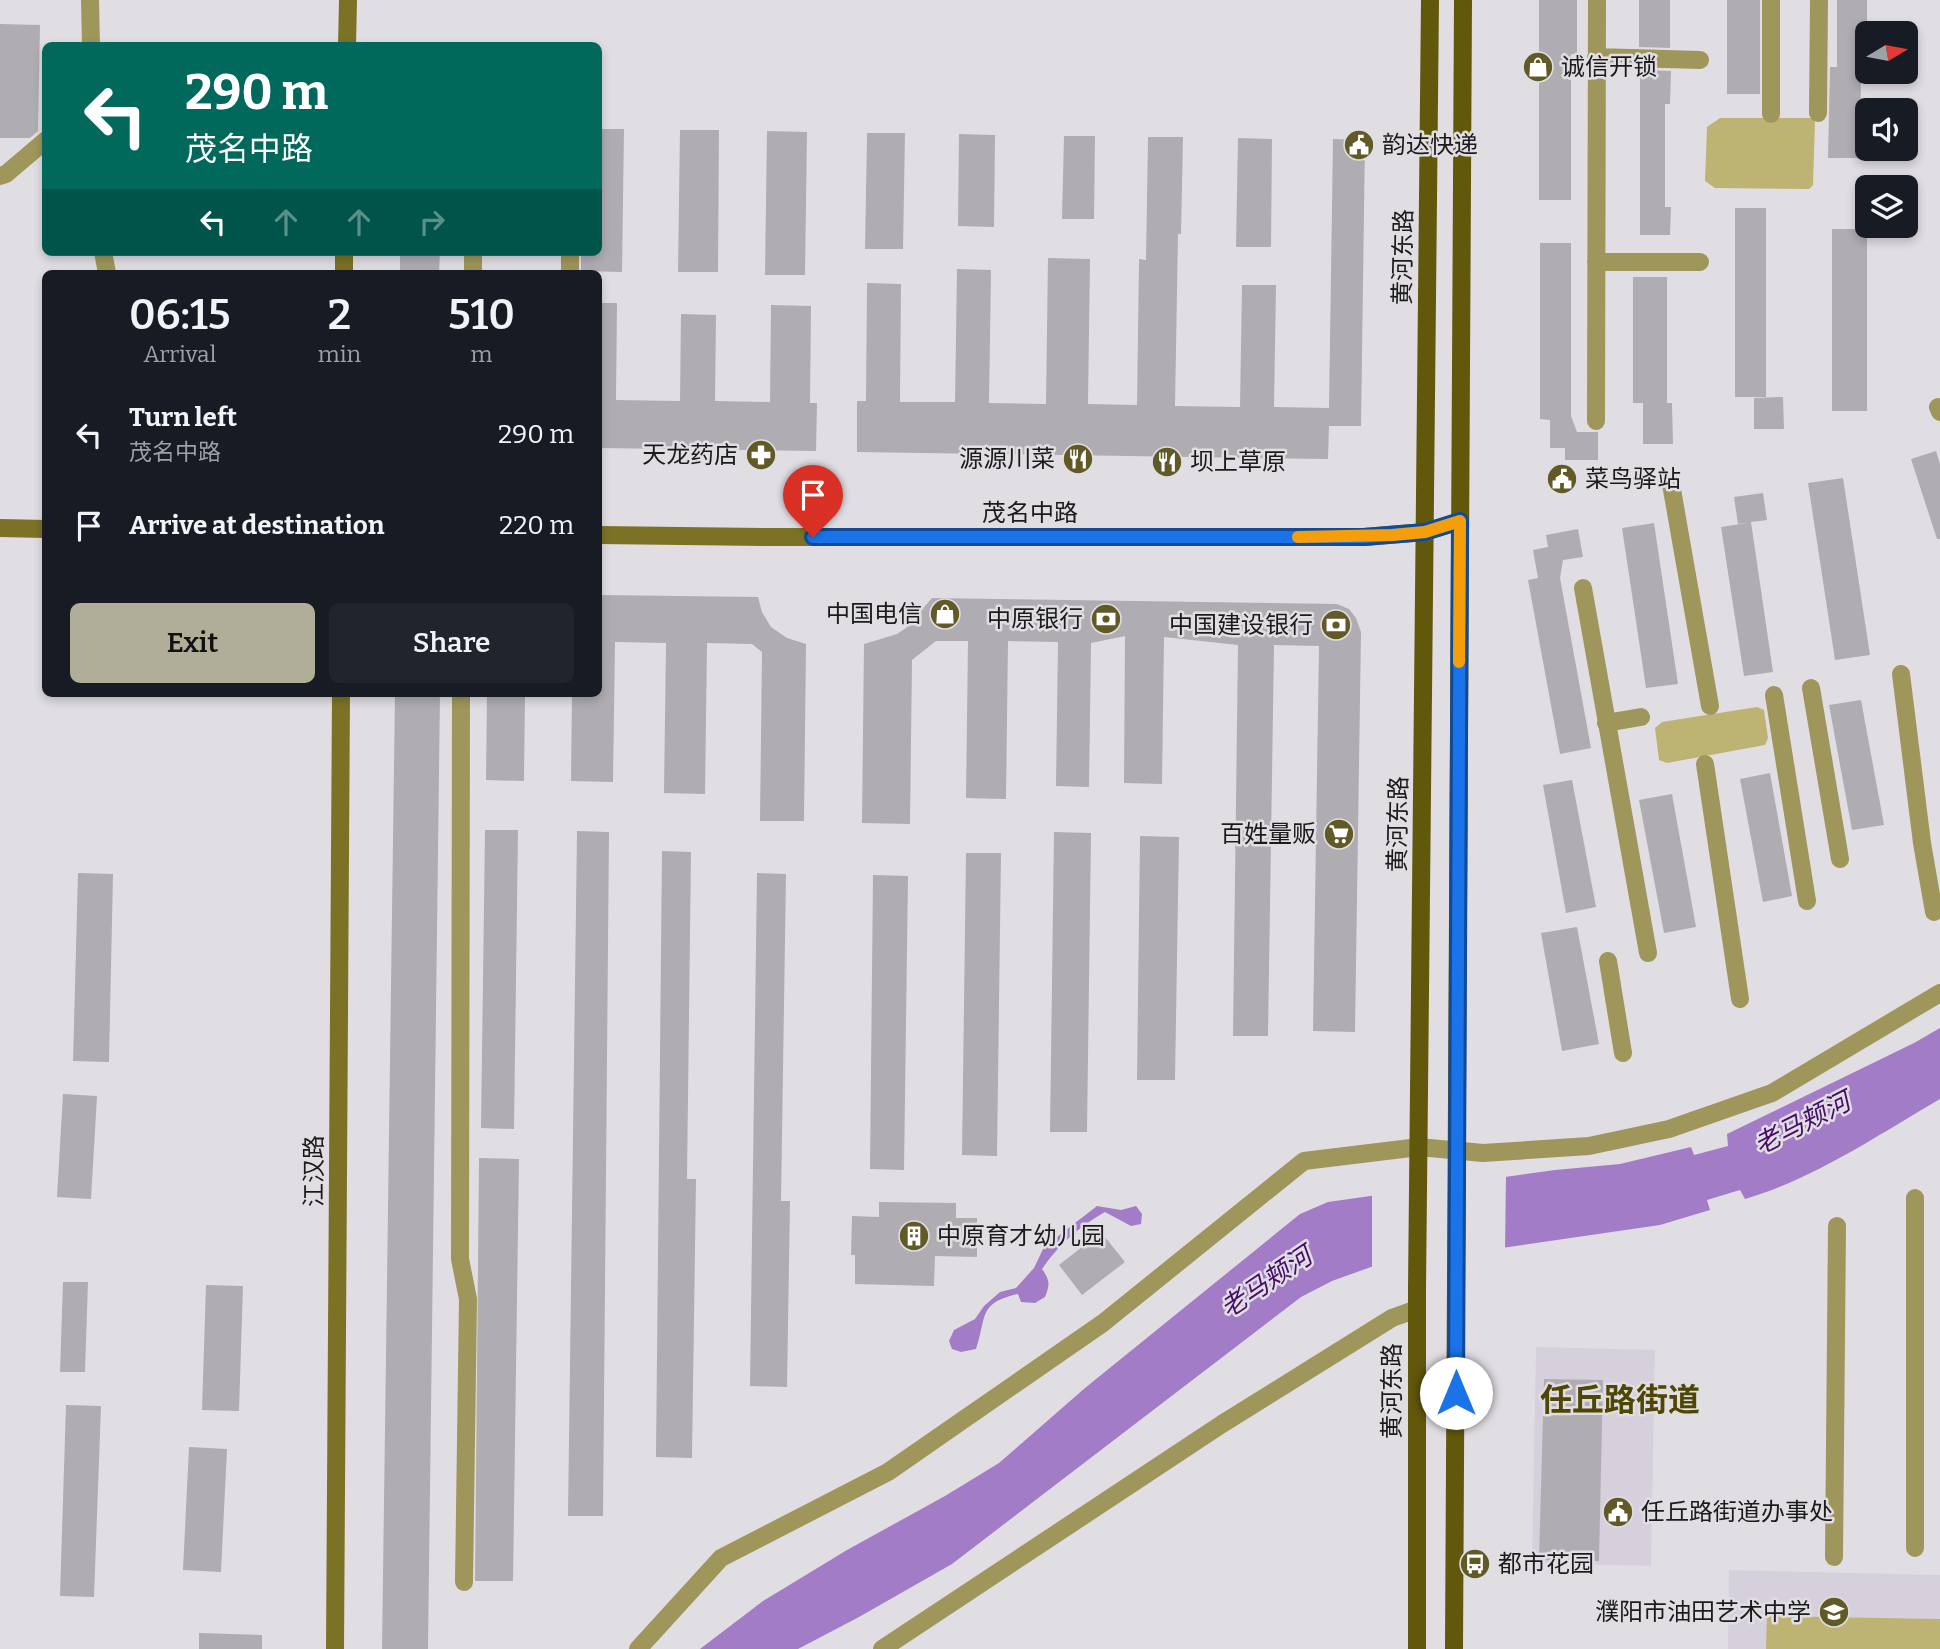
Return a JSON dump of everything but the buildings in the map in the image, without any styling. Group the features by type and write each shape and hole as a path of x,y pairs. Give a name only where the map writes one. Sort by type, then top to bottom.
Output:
{"main road":[{"name":"黄河东路","path":"1417,1649 1417,1289 1430,0"},
{"path":"1454,1649 1463,0"}],"street":[{"path":"90,0 91,42"},
{"path":"347,42 348,0"},
{"path":"1595,421 1597,0"},
{"path":"1771,114 1772,0"},
{"path":"1818,113 1819,0"},
{"path":"1597,57 1700,60"},
{"path":"0,176 42,143"},
{"path":"1596,262 1700,262"},
{"path":"1671,484 1710,706"},
{"name":"茂名中路","path":"602,535 1364,537 1425,532 1460,521"},
{"path":"0,528 42,529"},
{"path":"1583,588 1648,953"},
{"path":"1901,674 1919,820 1934,912"},
{"path":"1811,688 1840,859"},
{"path":"1774,695 1807,901"},
{"name":"江汉路","path":"335,1649 341,697"},
{"path":"461,697 460,1259 468,1299 464,1582"},
{"path":"1606,723 1641,717"},
{"path":"1705,764 1740,999"},
{"path":"1608,961 1623,1053"},
{"path":"638,1649 721,1558 888,1472 1103,1323 1304,1161 1419,1147 1457,1158 1483,1153 1589,1146 1669,1129 1772,1093 1940,993"},
{"path":"1915,1198 1915,1548"},
{"path":"1834,1556 1837,1226"},
{"path":"882,1649 1222,1424 1392,1318 1417,1310"}],"shaded area":[{"path":"1720,118 1812,118 1815,122 1813,185 1809,189 1715,188 1705,181 1707,127"},
{"path":"1757,707 1764,710 1768,738 1765,745 1667,763 1659,760 1655,728 1662,722"},
{"path":"1536,1347 1655,1350 1651,1566 1532,1563"},
{"name":"濮阳市油田艺术中学","path":"1729,1570 1940,1575 1940,1649 1728,1649"},
{"path":"1767,1616 1940,1619 1940,1649 1766,1649"}],"water":[{"name":"老马颊河","path":"1940,1028 1940,1099 1821,1168 1745,1199 1740,1190 1707,1200 1710,1210 1660,1225 1371,1267 1332,1281 1301,1297 952,1564 798,1649 700,1649 763,1601 999,1463 1085,1388 1300,1214 1328,1202 1555,1170 1620,1164 1691,1147 1694,1155 1728,1146 1727,1134"},
{"path":"1097,1206 1121,1210 1136,1206 1142,1214 1141,1224 1131,1226 1105,1212 1096,1217 1062,1244 1042,1269 1048,1283 1045,1297 1035,1303 1021,1302 1018,1294 996,1302 986,1313 976,1349 961,1352 952,1349 949,1341 954,1330 975,1319 984,1306 1000,1292 1016,1288 1034,1268 1044,1247"}],"pier":[{"path":"1506,1173 1505,1252 1372,1271 1372,1192"}],"slow traffic":[{"path":"1298,537 1364,537 1425,532 1460,521 1459,662"}],"place":[{"name":"诚信开锁","path":"1538,67"},
{"name":"韵达快递","path":"1359,145"},
{"name":"天龙药店","path":"761,455"},
{"name":"源源川菜","path":"1078,459"},
{"name":"坝上草原","path":"1167,462"},
{"name":"菜鸟驿站","path":"1562,479"},
{"name":"中国电信","path":"945,614"},
{"name":"中原银行","path":"1106,619"},
{"name":"中国建设银行","path":"1336,625"},
{"name":"百姓量贩","path":"1339,834"},
{"name":"中原育才幼儿园","path":"914,1236"},
{"name":"任丘路街道办事处","path":"1618,1512"},
{"name":"都市花园","path":"1475,1564"},
{"name":"濮阳市油田艺术中学","path":"1834,1612"}],"district":[{"name":"任丘路街道","path":"1620,1400"}],"route":[{"path":"813,537 1364,537 1425,532 1460,521 1456,1393"}]}
